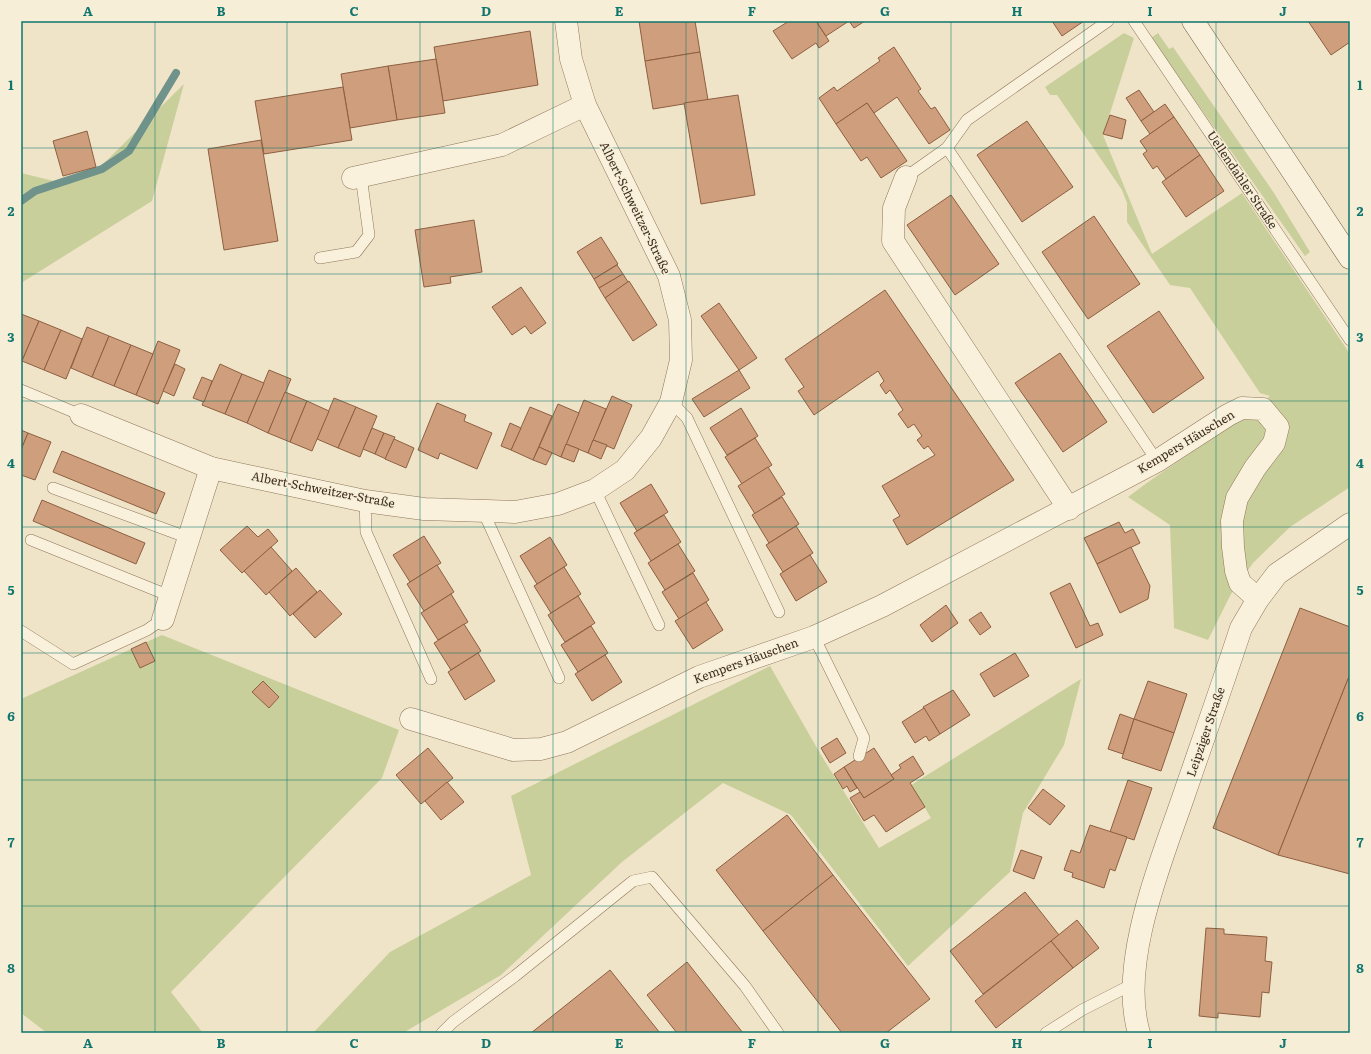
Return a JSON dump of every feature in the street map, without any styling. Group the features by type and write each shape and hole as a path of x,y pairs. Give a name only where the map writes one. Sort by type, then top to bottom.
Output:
{"street":[{"name":"Albert-Schweitzer-Straße","path":"81,415 211,468 364,501 424,509 515,512 558,504 596,490 625,470 651,438 671,402 681,360 680,320 669,276 585,105 571,59 566,21"},
{"path":"1193,21 1350,258"},
{"path":"357,177 502,145 585,105"},
{"path":"906,177 894,208 894,241 1069,509"},
{"name":"Kempers Häuschen","path":"411,719 514,750 541,749 567,742 699,677 814,637 882,606 1069,509 1157,461 1242,408 1263,409 1278,427 1274,443 1255,468 1237,498 1232,520 1236,571 1240,583 1258,599"},
{"path":"163,620 211,468"},
{"name":"Leipziger Straße","path":"1139,1033 1136,1025 1133,984 1140,938 1153,886 1241,628 1258,599 1278,574 1350,524"}],"lane":[{"path":"906,177 947,148 967,120 1108,21"},
{"name":"Uellendahler Straße","path":"1134,21 1350,340"},
{"path":"947,148 1157,461"},
{"path":"320,258 356,252 369,235 357,177"},
{"path":"21,390 81,415"},
{"path":"671,402 687,418 779,612"},
{"path":"53,488 189,538"},
{"path":"596,490 659,625"},
{"path":"364,501 366,532 431,679"},
{"path":"483,512 559,678"},
{"path":"31,540 170,596"},
{"path":"21,631 73,664 147,630 163,620"},
{"path":"814,637 864,738 859,756"},
{"path":"442,1033 453,1022 515,976 633,880 652,877 745,986 778,1033"},
{"path":"1046,1033 1082,1010 1133,984"}],"green space":[{"path":"1124,33 1134,38 1103,135 1152,254 1242,193 1350,354 1350,487 1290,527 1253,563 1231,594 1208,640 1174,628 1170,525 1128,497 1163,471 1235,423 1270,396 1260,393 1190,288 1170,285 1127,222 1127,203 1122,190 1057,95 1050,95 1045,87"},
{"path":"1158,33 1169,49 1173,47 1274,193 1310,252 1305,256 1151,38"},
{"path":"184,84 152,201 21,283 21,173 54,181 100,167"},
{"path":"162,635 399,730 382,778 171,992 203,1033 47,1033 21,1013 21,699"},
{"path":"770,666 821,755 879,848 931,818 911,785 1081,679 1064,745 1023,813 1010,872 908,966 791,815 723,783 622,862 501,975 403,1033 313,1033 390,952 531,875 511,796"}],"building":[{"path":"639,21 695,21 700,52 645,61"},
{"path":"789,21 816,21 829,41 819,48 816,43 792,59 773,31"},
{"path":"816,21 849,21 826,36"},
{"path":"849,21 865,21 854,28"},
{"path":"1052,21 1084,21 1062,36"},
{"path":"1308,21 1350,21 1350,42 1331,55"},
{"path":"530,31 538,85 443,101 434,47"},
{"path":"894,47 921,89 918,91 931,109 935,107 950,130 929,144 897,97 874,113 867,103 836,124 819,98 834,87 837,91 880,61 878,58"},
{"path":"700,52 708,100 653,109 645,61"},
{"path":"436,59 445,113 397,120 388,66"},
{"path":"388,66 397,120 350,128 341,74"},
{"path":"343,87 352,140 264,154 255,101"},
{"path":"1139,90 1154,112 1141,121 1126,98"},
{"path":"738,95 755,195 701,204 684,103"},
{"path":"867,103 907,161 881,178 867,157 861,161 836,124"},
{"path":"1165,104 1174,117 1150,134 1141,121"},
{"path":"1110,115 1126,120 1122,139 1103,134"},
{"path":"1174,117 1200,155 1166,179 1157,166 1153,169 1143,154 1147,151 1140,141"},
{"path":"1027,121 1073,187 1022,222 977,155"},
{"path":"87,131 96,167 63,176 53,141"},
{"path":"261,140 278,241 224,250 208,149"},
{"path":"1200,155 1224,191 1186,217 1162,182"},
{"path":"951,195 999,264 955,295 907,225"},
{"path":"1094,216 1140,284 1088,319 1042,252"},
{"path":"474,220 482,272 450,277 451,283 424,287 415,230"},
{"path":"601,237 618,264 594,279 577,252"},
{"path":"617,265 623,274 599,288 594,279"},
{"path":"623,274 628,282 605,298 599,288"},
{"path":"629,281 657,325 633,341 605,298"},
{"path":"521,287 546,323 531,334 525,326 512,335 492,307"},
{"path":"885,290 1014,480 907,545 893,520 900,516 882,486 935,455 928,446 924,449 917,440 922,436 914,424 908,428 898,414 903,410 890,390 886,394 880,385 884,381 878,371 814,415 798,391 804,387 785,359"},
{"path":"719,303 757,358 739,370 701,316"},
{"path":"1159,311 1204,378 1153,413 1107,346"},
{"path":"21,314 39,321 22,361 21,361"},
{"path":"39,321 61,330 44,370 22,361"},
{"path":"87,327 109,336 92,377 71,368"},
{"path":"61,330 82,339 66,379 44,370"},
{"path":"109,336 131,345 114,386 92,377"},
{"path":"158,341 180,350 158,404 136,395"},
{"path":"131,345 153,354 136,395 114,386"},
{"path":"1060,353 1107,422 1063,452 1015,383"},
{"path":"175,364 185,369 174,396 163,391"},
{"path":"220,364 242,374 225,414 202,405"},
{"path":"269,370 291,379 268,433 247,423"},
{"path":"739,370 750,388 704,417 692,399"},
{"path":"242,374 264,383 247,423 225,414"},
{"path":"202,377 212,381 204,402 193,398"},
{"path":"285,392 307,401 290,442 268,433"},
{"path":"612,396 632,405 614,449 593,440"},
{"path":"334,398 356,407 338,448 317,439"},
{"path":"584,400 606,409 588,453 566,444"},
{"path":"307,401 329,411 312,451 290,442"},
{"path":"437,403 466,415 464,421 492,433 477,469 440,453 438,459 418,450"},
{"path":"558,404 579,413 561,457 539,447"},
{"path":"356,407 377,416 360,457 338,448"},
{"path":"530,407 552,416 533,460 511,450"},
{"path":"741,408 758,436 727,455 710,428"},
{"path":"510,423 521,428 511,450 501,446"},
{"path":"372,428 384,433 375,454 363,449"},
{"path":"21,430 28,433 21,450"},
{"path":"28,433 51,442 35,480 21,475 21,450"},
{"path":"384,433 395,437 386,459 375,454"},
{"path":"755,438 772,465 742,484 725,457"},
{"path":"394,439 414,448 406,468 385,459"},
{"path":"593,440 607,445 601,459 588,453"},
{"path":"566,444 579,449 574,462 561,457"},
{"path":"539,447 552,453 546,465 533,460"},
{"path":"62,451 165,493 156,514 53,472"},
{"path":"768,467 785,494 755,514 738,486"},
{"path":"651,484 668,512 637,531 620,503"},
{"path":"782,497 799,524 769,543 752,515"},
{"path":"42,500 145,543 136,564 33,521"},
{"path":"664,515 681,542 651,561 634,533"},
{"path":"1119,522 1125,533 1133,529 1140,543 1097,564 1084,538"},
{"path":"247,526 258,537 268,529 278,541 242,573 220,550"},
{"path":"796,526 813,553 783,572 766,545"},
{"path":"424,536 441,563 410,582 393,555"},
{"path":"550,537 567,565 537,584 520,556"},
{"path":"678,544 695,571 665,590 648,563"},
{"path":"271,547 292,571 266,595 244,571"},
{"path":"1131,547 1150,586 1148,599 1120,613 1097,564"},
{"path":"810,555 827,582 796,601 780,574"},
{"path":"437,565 454,592 424,611 407,584"},
{"path":"564,567 581,594 551,613 534,586"},
{"path":"296,568 317,592 290,616 269,592"},
{"path":"693,573 709,600 679,619 662,592"},
{"path":"1070,583 1090,626 1098,623 1103,635 1076,648 1050,593"},
{"path":"320,590 342,614 315,638 293,614"},
{"path":"451,594 468,622 438,640 421,613"},
{"path":"578,596 595,623 565,642 548,615"},
{"path":"706,602 723,630 693,649 675,621"},
{"path":"946,605 958,623 932,642 920,625"},
{"path":"1300,608 1350,627 1350,674 1278,855 1213,828"},
{"path":"981,612 991,627 980,635 969,620"},
{"path":"464,624 481,651 451,670 434,643"},
{"path":"591,626 608,653 578,672 561,645"},
{"path":"146,642 155,661 140,668 131,649"},
{"path":"478,653 495,681 465,700 448,672"},
{"path":"1015,653 1029,676 994,697 980,674"},
{"path":"605,655 622,682 592,701 575,674"},
{"path":"1348,679 1350,680 1350,874 1278,855"},
{"path":"263,681 279,697 269,708 252,692"},
{"path":"1148,681 1187,694 1174,733 1134,719"},
{"path":"953,690 970,715 940,734 923,707"},
{"path":"924,708 940,734 929,741 926,736 915,743 902,722"},
{"path":"1120,714 1134,719 1123,754 1108,749"},
{"path":"1134,719 1174,733 1161,771 1122,758"},
{"path":"837,738 846,753 830,763 821,748"},
{"path":"428,748 453,778 421,804 396,775"},
{"path":"874,748 894,779 864,798 844,767"},
{"path":"913,756 924,774 910,783 925,807 886,832 874,815 864,821 850,798 860,792 864,798 894,779 891,775 901,768 899,765"},
{"path":"844,767 857,788 850,792 847,786 843,789 834,774"},
{"path":"1128,780 1152,788 1134,840 1110,832"},
{"path":"447,782 464,802 441,820 425,801"},
{"path":"1043,789 1065,806 1050,825 1028,808"},
{"path":"787,815 833,875 763,931 716,870"},
{"path":"1090,825 1127,837 1115,871 1110,869 1104,888 1072,877 1073,873 1064,870 1071,850 1080,853"},
{"path":"1021,850 1042,857 1034,879 1013,871"},
{"path":"833,875 930,999 886,1033 842,1033 763,931"},
{"path":"1025,892 1059,935 983,994 950,951"},
{"path":"1077,920 1099,948 1073,968 1051,941"},
{"path":"1206,928 1224,929 1224,934 1267,937 1265,961 1272,962 1269,993 1262,992 1260,1017 1218,1013 1218,1018 1199,1016"},
{"path":"1051,941 1073,968 996,1028 975,1001"},
{"path":"687,962 743,1033 677,1033 647,995"},
{"path":"610,970 660,1033 531,1033"}],"waterway":[{"path":"21,201 35,191 102,169 129,151 176,73"}]}
